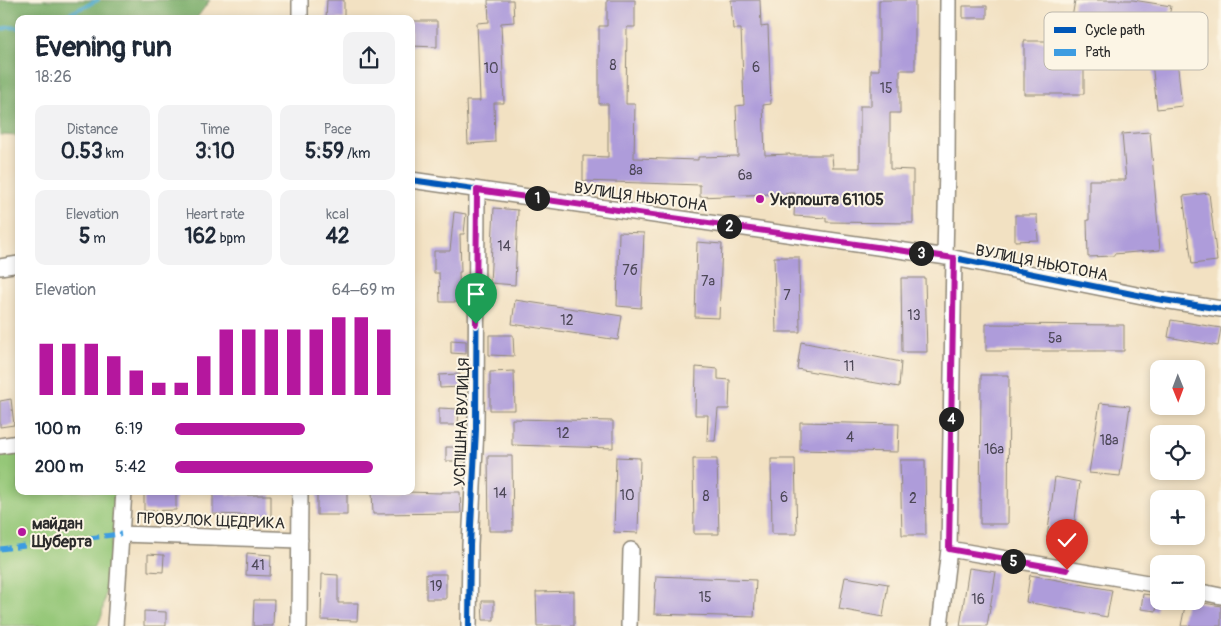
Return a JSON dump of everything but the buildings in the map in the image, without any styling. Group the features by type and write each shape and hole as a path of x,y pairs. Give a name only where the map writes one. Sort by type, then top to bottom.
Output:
{"street":[{"path":"300,0 300,15"},
{"path":"940,626 949,549 950,258 947,165 948,0"},
{"name":"ВУЛИЦЯ НЬЮТОНА","path":"415,181 950,258 1157,299 1221,309"},
{"name":"УСПІШНА ВУЛИЦЯ","path":"469,626 470,545 476,429 477,190"},
{"path":"0,267 15,265"},
{"path":"0,446 15,444"},
{"path":"115,626 124,495"},
{"path":"299,626 300,495"},
{"name":"ПРОВУЛОК ЩЕДРИКА","path":"121,534 300,540"},
{"path":"949,549 1150,583"},
{"path":"629,626 631,550"},
{"path":"1205,593 1221,596"}],"green space":[{"path":"0,0 210,0 199,15 15,15 15,136 0,135"},
{"path":"15,451 15,495 118,495 102,615 97,626 0,626 0,453"}],"waterway":[{"path":"66,15 98,0"},
{"path":"0,30 9,27 15,28"}],"marked path":[{"path":"0,549 121,534"}],"cycle path":[{"path":"415,181 954,258 1157,299 1221,309"},
{"path":"469,626 470,545 476,429 477,190"}],"place":[{"name":"Укрпошта 61105","path":"760,199"},
{"name":"майдан Шуберта","path":"22,532"}],"route":[{"path":"476,324 477,190 954,258 949,549 1067,570"}]}
